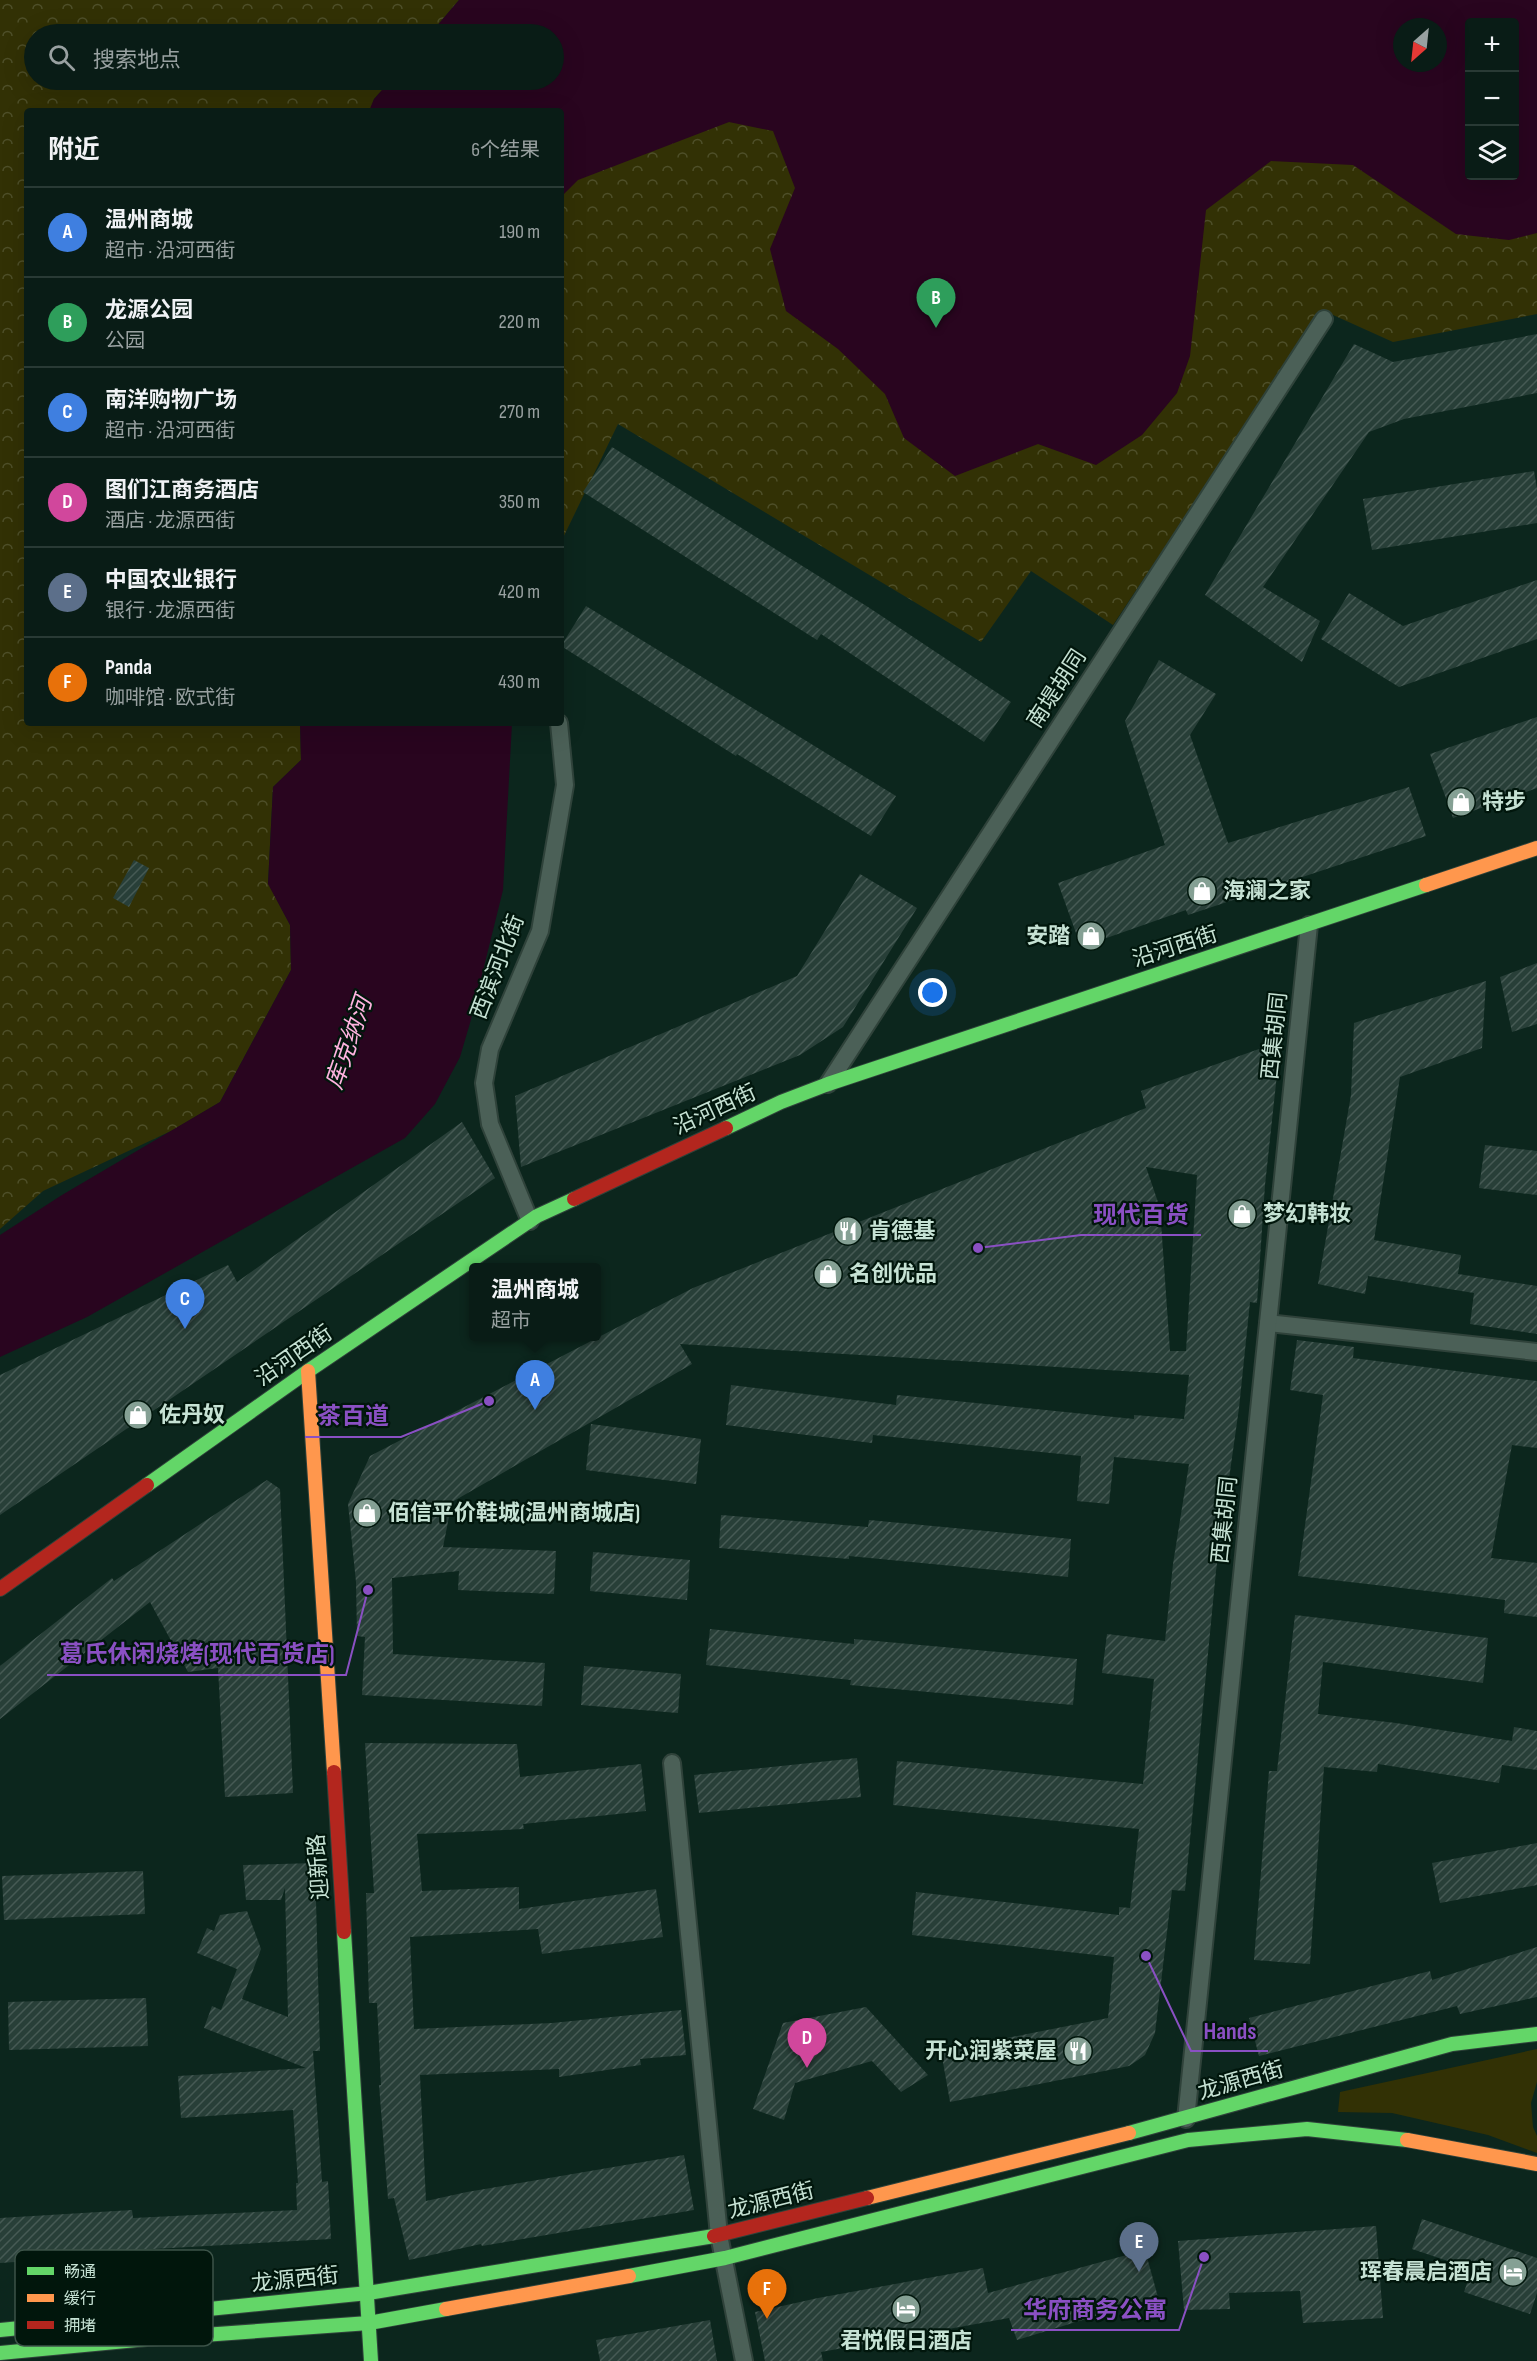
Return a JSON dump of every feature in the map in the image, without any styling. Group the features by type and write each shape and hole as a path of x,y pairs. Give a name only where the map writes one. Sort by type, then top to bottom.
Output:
{"main road":[{"name":"沿河西街","path":"0,1589 308,1371 530,1221 781,1102 828,1084 1537,848"},
{"name":"迎新路","path":"308,1371 371,2361"},
{"name":"龙源西街","path":"213,2309 368,2293 719,2235 1186,2119 1452,2044 1537,2034"},
{"name":"龙源西街","path":"213,2336 369,2323 725,2258 1188,2140 1307,2129 1409,2140 1537,2164"},
{"path":"1491,2154 1537,2177"},
{"name":"龙源西街","path":"0,2330 15,2328"},
{"name":"龙源西街","path":"0,2353 86,2346"}],"street":[{"name":"南堤胡同","path":"828,1084 1324,319"},
{"name":"西滨河北街","path":"530,1221 490,1124 484,1083 490,1049 540,931 566,785 559,726"},
{"name":"西集胡同","path":"1186,2119 1309,925"},
{"path":"1268,1323 1537,1352"},
{"path":"672,1763 719,2235 744,2361"}],"green space":[{"path":"0,0 459,0 439,24 24,24 24,90 382,90 374,99 371,108 24,108 24,726 300,726 301,760 273,787 268,883 290,925 291,970 220,1102 173,1130 43,1191 0,1229"},
{"path":"1537,0 1537,314 1393,342 1322,310 1113,625 1031,571 981,642 618,424 564,536 564,108 560,108 556,90 564,90 564,34"},
{"path":"1537,2049 1537,2082 1531,2103 1533,2127 1537,2136 1537,2153 1488,2135 1392,2113 1338,2112 1340,2092"}],"water":[{"path":"459,0 1537,0 1537,233 1509,240 1456,234 1353,165 1271,161 1206,210 1190,356 1177,393 1142,435 1096,465 1038,444 955,476 904,438 885,394 838,349 786,311 770,249 795,188 773,131 729,122 578,180 564,194 564,108 370,108 382,90 564,90 564,24 439,24"},
{"name":"库克纳河","path":"300,726 512,726 503,890 460,1057 435,1104 405,1138 87,1317 0,1357 0,1235 62,1195 220,1102 291,970 290,925 268,884 273,787 301,760"}],"building":[{"path":"1537,334 1537,393 1404,419 1369,432 1263,587 1320,621 1302,662 1205,595 1354,344 1393,362"},
{"path":"612,447 868,607 1011,702 984,742 821,634 817,640 583,492"},
{"path":"1534,471 1537,489 1537,523 1372,550 1363,499"},
{"path":"1537,580 1537,639 1399,687 1321,639 1349,593 1403,626"},
{"path":"586,606 896,796 871,836 737,754 736,756 564,648 564,641"},
{"path":"1159,660 1216,694 1190,735 1228,843 1409,787 1426,836 1188,915 1186,910 1081,947 1058,883 1165,845 1125,721"},
{"path":"1537,717 1537,788 1453,818 1430,754"},
{"path":"134,860 149,868 129,907 113,898"},
{"path":"860,874 917,908 843,1027 800,1055 521,1167 515,1096 797,976"},
{"path":"1537,963 1537,1024 1512,1032 1500,977"},
{"path":"1486,981 1482,1048 1400,1077 1374,1240 1461,1255 1458,1274 1537,1286 1537,1334 1470,1324 1474,1293 1368,1276 1365,1294 1318,1284 1351,1095 1354,1023"},
{"path":"1259,1049 1278,1065 1265,1185 1257,1303 1250,1302 1239,1408 1216,1571 1185,1891 1172,1890 1155,2033 1145,2055 1129,2066 950,2102 941,2051 1108,2018 1114,1957 912,1935 916,1892 1119,1915 1119,1907 1130,1908 1139,1829 893,1805 897,1761 1143,1784 1154,1679 1102,1673 1107,1634 1165,1641 1173,1564 1189,1464 1114,1457 1109,1504 1077,1501 1081,1456 873,1435 872,1443 726,1425 731,1385 896,1405 897,1395 1134,1419 1134,1415 1184,1419 1189,1375 680,1344 692,1364 452,1502 443,1547 556,1551 554,1594 458,1590 459,1571 392,1578 393,1654 545,1663 542,1706 362,1695 365,1637 357,1636 356,1582 348,1504 370,1456 591,1341 601,1341 601,1336 693,1288 1146,1108 1141,1091","holes":["1146,1167 1197,1175 1186,1351 1170,1351 1160,1208"]},
{"path":"462,1122 495,1178 0,1515 0,1375 228,1265 237,1282"},
{"path":"1485,1145 1537,1151 1537,1195 1479,1188"},
{"path":"1297,1340 1354,1347 1353,1358 1537,1381 1537,1448 1512,1445 1491,1558 1537,1563 1537,1617 1504,1613 1505,1600 1298,1576 1323,1395 1290,1390"},
{"path":"591,1424 701,1439 696,1484 586,1470"},
{"path":"267,1480 280,1489 293,1793 225,1797 218,1668 188,1672 150,1602 0,1719 0,1666 112,1578 114,1581"},
{"path":"721,1515 868,1527 869,1520 1071,1539 1068,1577 849,1556 849,1559 719,1548"},
{"path":"593,1552 690,1560 687,1600 590,1591"},
{"path":"1295,1615 1488,1638 1483,1683 1323,1662 1318,1714 1396,1723 1512,1741 1514,1727 1537,1731 1537,1770 1502,1765 1499,1783 1378,1764 1377,1772 1324,1767 1310,1964 1254,1960 1269,1771 1277,1771"},
{"path":"710,1629 854,1644 854,1639 1077,1659 1073,1705 850,1685 851,1680 706,1665"},
{"path":"584,1666 681,1674 678,1713 581,1705"},
{"path":"365,1743 517,1744 520,1777 641,1764 646,1811 523,1824 524,1829 417,1834 422,1891 519,1887 519,1909 656,1889 663,1937 542,1954 538,1929 410,1937 414,2029 552,2023 681,2010 686,2055 640,2059 641,2065 559,2077 559,2069 420,2075 426,2201 684,2155 694,2210 482,2246 481,2244 409,2260 394,2198 388,2199 379,2085 381,2085 377,2003 369,2003 366,1893 374,1893"},
{"path":"857,1758 861,1797 699,1813 694,1775"},
{"path":"1537,1843 1537,1885 1440,1903 1432,1863"},
{"path":"315,1863 320,2051 313,2051 322,2182 328,2181 331,2239 135,2250 15,2250 15,2262 0,2263 0,2218 132,2210 133,2218 297,2210 296,2183 298,2183 293,2110 181,2118 178,2076 306,2068 204,2028 212,2006 221,2010 237,1969 197,1953 207,1928 214,1931 220,1915 247,1911 261,1949 242,1999 288,2017 285,1888 281,1900 246,1900 243,1865"},
{"path":"143,1871 145,1914 4,1920 2,1876"},
{"path":"1537,1947 1537,1997 1460,2014 1457,2006 1259,2056 1249,2018 1430,1971 1432,1980"},
{"path":"146,1998 148,2046 9,2050 8,2002"},
{"path":"866,2007 928,2075 901,2092 872,2061 795,2083 784,2120 753,2109 783,2023"},
{"path":"1422,2219 1537,2258 1537,2293 1530,2314 1464,2292 1472,2269 1412,2249"},
{"path":"1376,2226 1383,2318 1303,2323 1300,2291 1229,2293 1230,2309 1184,2310 1178,2241"},
{"path":"1145,2250 1158,2297 1017,2340 1009,2318 821,2352 823,2361 765,2361 755,2312 818,2298 983,2268 988,2293"},
{"path":"710,2320 717,2361 600,2361 596,2340"}],"traffic: fast":[{"path":"726,1128 781,1102 828,1084 1426,885"},
{"path":"147,1485 308,1371 537,1216 574,1199"},
{"path":"344,1932 371,2361"},
{"path":"1129,2133 1452,2044 1537,2034"},
{"path":"629,2276 725,2258 1188,2140 1307,2129 1407,2140"},
{"path":"213,2309 368,2293 714,2236"},
{"path":"213,2334 369,2323 446,2309"},
{"path":"0,2330 15,2328"},
{"path":"0,2353 74,2346"}],"traffic: slow":[{"path":"1426,885 1537,848"},
{"path":"308,1371 334,1772"},
{"path":"867,2198 1129,2133"},
{"path":"1407,2140 1537,2164"},
{"path":"446,2309 629,2276"}],"traffic: jam":[{"path":"574,1199 726,1128"},
{"path":"0,1589 147,1485"},
{"path":"334,1772 344,1932"},
{"path":"714,2236 867,2198"}],"place":[{"name":"龙源公园","path":"936,328"},
{"name":"特步","path":"1461,802"},
{"name":"海澜之家","path":"1202,891"},
{"name":"安踏","path":"1091,936"},
{"name":"梦幻韩妆","path":"1242,1214"},
{"name":"肯德基","path":"848,1231"},
{"name":"现代百货","path":"978,1248"},
{"name":"名创优品","path":"828,1274"},
{"name":"南洋购物广场","path":"185,1329"},
{"name":"茶百道","path":"489,1401"},
{"name":"温州商城","path":"535,1410"},
{"name":"佐丹奴","path":"138,1415"},
{"name":"佰信平价鞋城(温州商城店)","path":"367,1513"},
{"name":"葛氏休闲烧烤(现代百货店)","path":"368,1590"},
{"name":"Hands","path":"1146,1956"},
{"name":"开心润紫菜屋","path":"1078,2051"},
{"name":"图们江商务酒店","path":"807,2068"},
{"name":"华府商务公寓","path":"1204,2257"},
{"name":"中国农业银行","path":"1139,2272"},
{"name":"珲春晨启酒店","path":"1513,2272"},
{"name":"君悦假日酒店","path":"906,2309"},
{"name":"Panda","path":"767,2319"}]}
